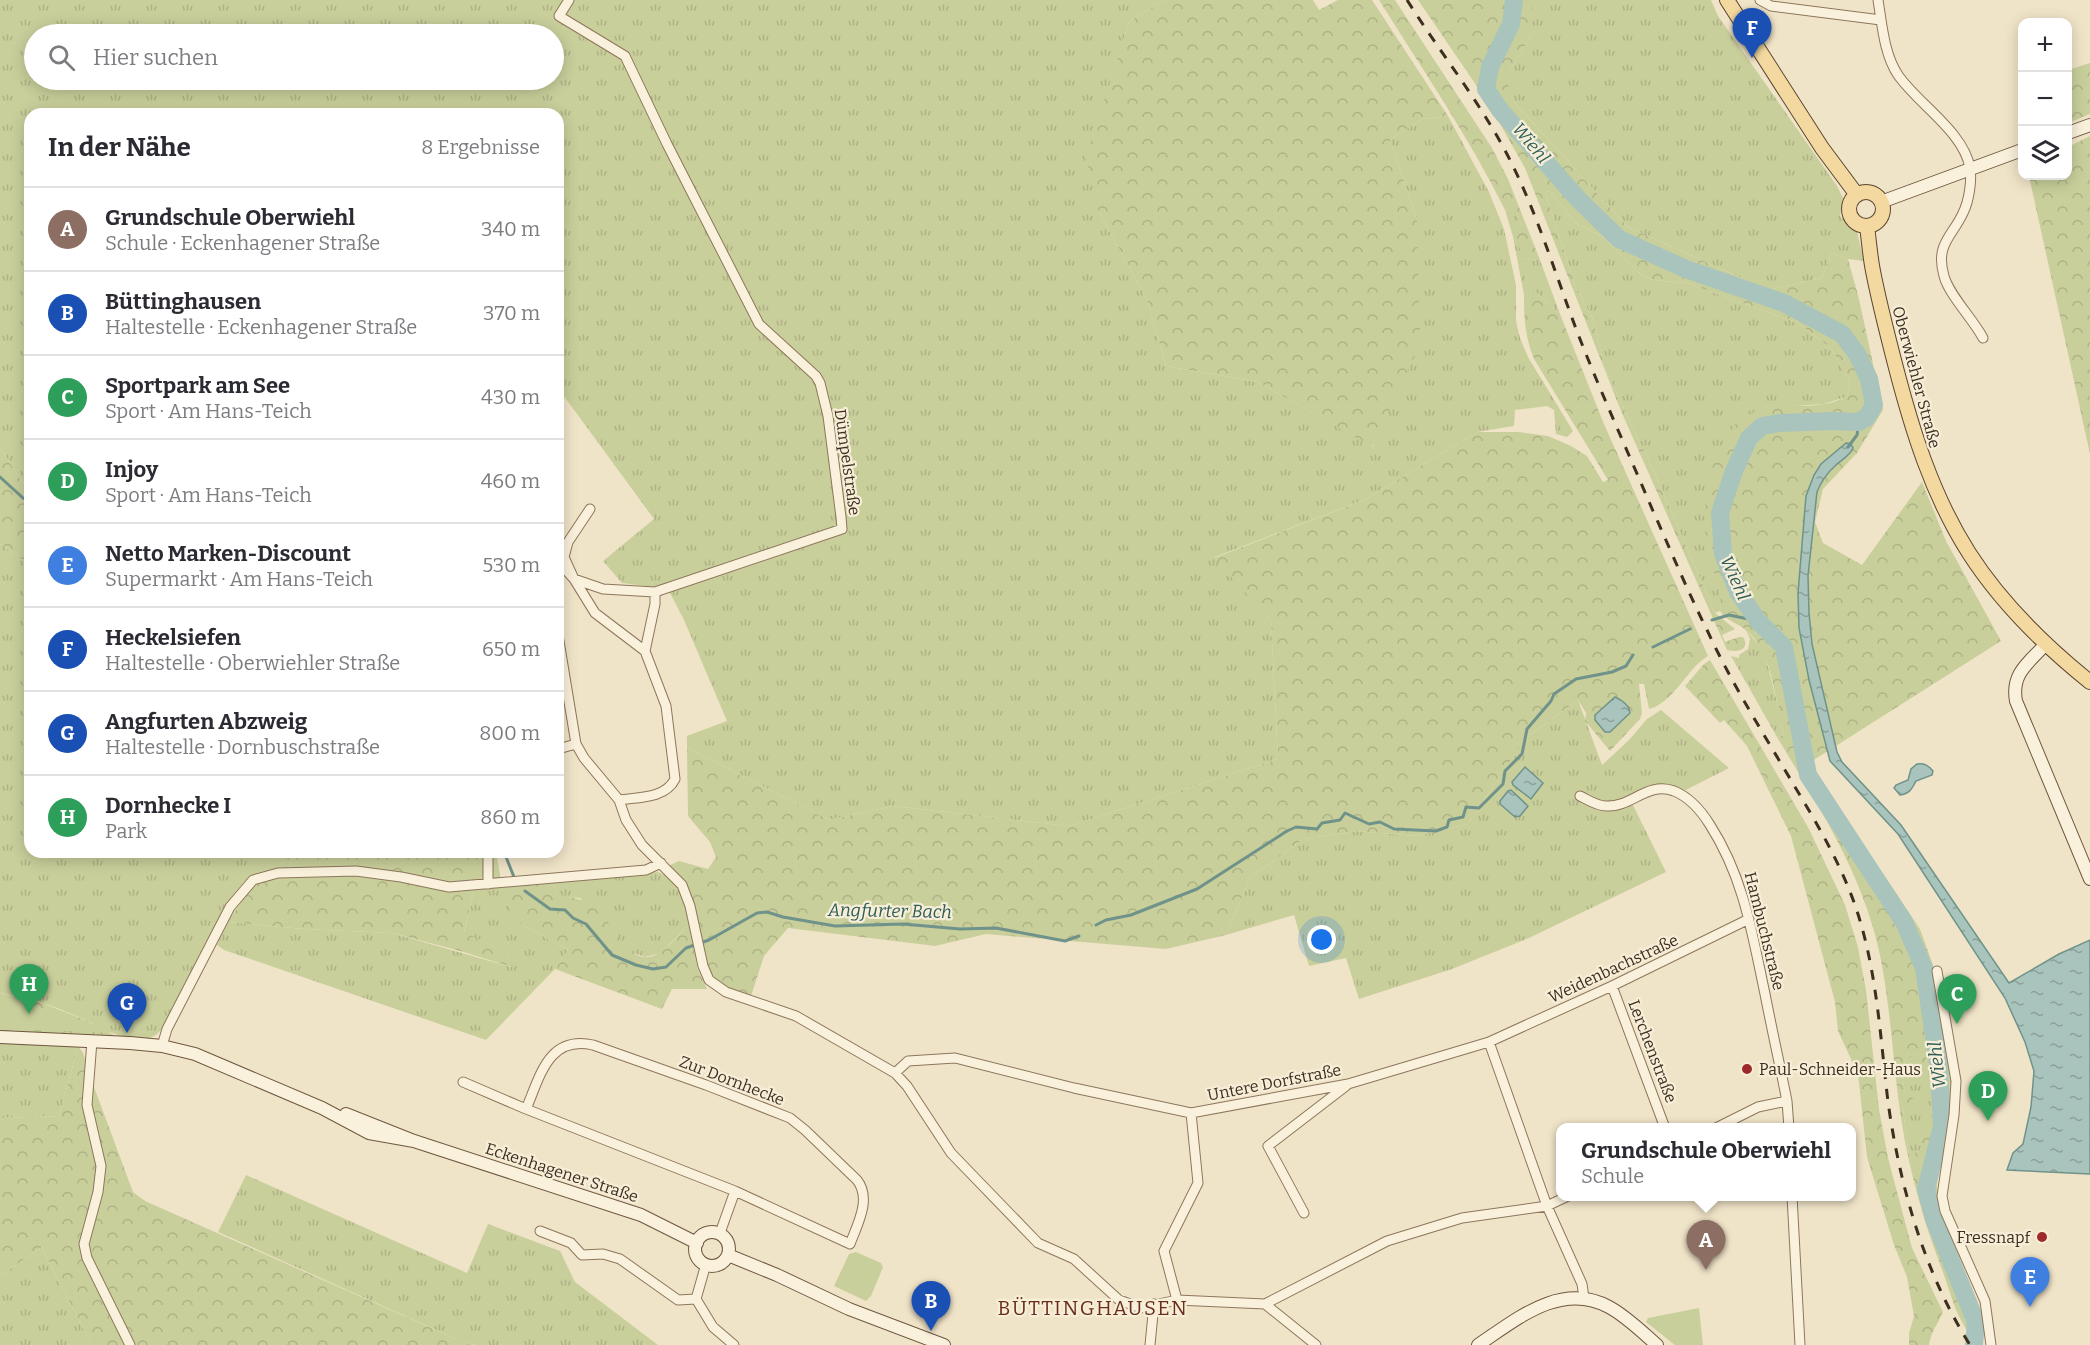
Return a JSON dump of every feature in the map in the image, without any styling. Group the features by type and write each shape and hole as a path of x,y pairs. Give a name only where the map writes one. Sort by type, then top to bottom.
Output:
{"main road":[{"path":"1727,0 1822,148 1857,195"},
{"path":"2072,131 2090,125"},
{"path":"1881,202 2018,151"},
{"path":"1872,193 1881,202 1883,211 1881,217 1868,226 1857,223 1850,214 1850,203 1857,195 1872,193"},
{"name":"Oberwiehler Straße","path":"1868,226 1872,268 1906,407 1925,466 1947,513 1969,553 2001,596 2044,645 2090,682"},
{"path":"2044,645 2019,673 2014,684 2016,701 2090,879"},
{"name":"Eckenhagener Straße","path":"0,1036 162,1046 195,1053 322,1108 369,1133 414,1141 641,1215 697,1243"},
{"path":"706,1233 720,1233 729,1244 728,1255 720,1264 713,1266 706,1264 697,1255 697,1243 706,1233"},
{"path":"728,1255 849,1309 944,1345"},
{"path":"1478,1345 1541,1305 1560,1299 1584,1298 1609,1307 1657,1345"}],"street":[{"name":"Dümpelstraße","path":"569,0 559,16 625,56 759,324 816,376 820,383 828,417 842,529 655,592 603,589 574,579"},
{"path":"1760,0 1771,6 1881,20"},
{"path":"1878,0 1888,55 1897,74 1920,102 1952,134 1960,145 1970,169 1968,197 1963,214 1951,231 1942,253 1944,277 1983,338"},
{"path":"590,509 568,542 564,557 574,579 595,613 645,651 666,706 675,779 671,787 658,794 619,800"},
{"path":"564,568 574,579"},
{"path":"645,651 655,604 655,592"},
{"path":"564,671 576,744 584,758 619,800 626,820 642,845 682,885 690,906 703,966 709,980 726,992 796,1016 895,1073 907,1086 951,1153 1038,1243 1074,1259 1119,1300 1141,1308 1177,1299 1265,1304 1387,1241 1462,1218 1547,1206 1559,1201"},
{"path":"564,747 576,744"},
{"name":"Hambuchstraße","path":"1580,796 1604,807 1616,806 1654,788 1663,788 1681,794 1697,808 1720,841 1732,864 1749,919 1787,1101 1789,1123"},
{"path":"488,858 488,884"},
{"path":"162,1046 167,1029 230,906 253,880 278,873 356,871 449,887 646,870 661,862"},
{"name":"Weidenbachstraße","path":"1489,1042 1612,986 1749,919"},
{"path":"1937,970 1956,1081 1954,1115 1942,1196 1945,1211 1985,1301 1991,1345"},
{"name":"Lerchenstraße","path":"1612,986 1663,1123"},
{"path":"92,1041 87,1105 101,1166 98,1192 84,1244 87,1258 130,1345"},
{"path":"1489,1042 1547,1206 1582,1284 1584,1298"},
{"name":"Untere Dorfstraße","path":"895,1073 908,1061 955,1058 1074,1088 1191,1113 1348,1084 1489,1042"},
{"name":"Zur Dornhecke","path":"463,1082 526,1109 735,1191 850,1244 864,1203 863,1190 857,1180 805,1130 789,1118 706,1085 583,1044 567,1045 551,1056 526,1109"},
{"path":"1304,1213 1268,1146 1348,1084"},
{"path":"1726,1123 1758,1107 1787,1101"},
{"path":"1177,1299 1164,1251 1198,1183 1191,1113"},
{"path":"720,1233 735,1191"},
{"path":"1792,1201 1800,1345"},
{"path":"540,1231 571,1243 582,1255 603,1254 621,1259 678,1300 696,1299"},
{"path":"706,1264 696,1299 713,1327 734,1345"},
{"path":"1150,1345 1154,1304"},
{"path":"1265,1304 1316,1345"}],"green space":[{"path":"0,0 1164,0 1129,22 1115,67 1098,210 1147,300 1166,366 1258,382 1373,447 1417,220 1390,140 1422,119 1448,116 1489,192 1504,229 1516,285 1516,321 1520,338 1528,357 1573,431 1567,437 1556,434 1554,410 1547,406 1515,410 1514,426 1477,432 1366,499 1215,557 1271,621 1278,759 1069,826 893,806 829,820 687,748 687,736 727,721 684,620 668,589 622,583 603,561 654,519 564,396 564,108 24,108 24,483 0,447"},
{"path":"1164,0 1313,0 1319,10 1338,0 1372,0 1448,116 1422,119 1390,140 1417,220 1420,345 1372,447 1258,382 1166,366 1147,300 1098,210 1086,157 1129,22"},
{"path":"1379,0 1395,0 1492,148 1508,179 1540,260 1523,258 1514,232 1521,226 1517,212 1505,210 1461,130"},
{"path":"1418,0 1533,0 1533,33 1510,70 1508,89 1514,102 1628,227 1768,290 1822,278 1831,253 1848,259 1883,410 1857,453 1823,489 1815,522 1823,543 1862,565 1922,482 1946,541 2001,641 1809,763 1920,929 1933,965 1947,1042 1944,1057 1924,1069 1917,1066 1911,1059 1911,1051 1907,1054 1902,1074 1905,1093 1914,1099 1915,1104 1912,1110 1905,1105 1903,1109 1909,1156 1912,1156 1922,1148 1922,1132 1926,1118 1934,1114 1935,1076 1942,1064 1947,1064 1951,1076 1951,1106 1938,1173 1937,1194 1941,1219 1984,1318 1981,1345 1977,1345 1971,1337 1956,1309 1926,1225 1914,1183 1901,1118 1883,972 1866,905 1832,831 1777,737 1782,736 1784,732 1774,712 1779,709 1765,657 1747,631 1725,617 1720,611 1719,588 1708,553 1705,534 1707,491 1712,469 1720,448 1731,430 1746,416 1765,408 1817,405 1846,397 1850,390 1849,379 1831,348 1798,323 1687,283 1653,280 1640,274 1603,237 1577,224 1549,191 1545,192 1575,285 1592,317 1605,369 1655,474 1715,613 1735,629 1722,635 1725,642 1739,637 1743,637 1745,641 1742,650 1727,650 1621,411 1525,168 1487,101"},
{"path":"1533,0 1711,0 1718,16 1837,186 1843,198 1840,216 1857,232 1864,261 1848,259 1831,253 1822,278 1768,290 1628,227 1514,102 1507,89 1510,70 1533,33"},
{"path":"2090,63 2090,114 2072,121 2072,72 2072,69"},
{"path":"2090,136 2090,454 2030,180 2072,180 2072,145"},
{"path":"1549,191 1577,224 1603,237 1640,274 1653,280 1687,283 1798,323 1831,348 1849,379 1850,390 1846,397 1824,404 1764,408 1708,553 1722,596 1720,611 1715,613 1655,474 1605,369 1592,317 1575,285 1545,192"},
{"path":"1505,210 1517,212 1521,226 1523,258 1540,260 1560,314 1537,293 1531,291 1524,295 1513,237"},
{"path":"1531,291 1537,293 1560,314 1604,424 1708,656 1693,669 1666,700 1649,709 1644,684 1639,684 1642,713 1640,719 1610,751 1585,721 1586,713 1578,700 1526,738 1468,824 1416,836 1356,831 1303,839 1250,878 1226,935 1166,949 986,934 935,946 788,928 764,956 751,996 731,991 719,984 708,966 694,911 668,866 679,861 708,869 716,857 710,842 688,816 687,748 829,820 893,806 1069,826 1278,759 1271,621 1214,558 1366,499 1477,432 1519,432 1548,436 1587,456 1603,482 1608,480 1534,359 1527,335 1524,312 1524,295"},
{"path":"0,447 24,483 24,561 0,544"},
{"path":"0,544 24,561 24,858 274,858 267,870 244,882 232,897 165,1025 157,1034 147,1039 126,1038 40,1002 0,993"},
{"path":"1746,630 1764,651 1779,710 1775,712 1784,732 1782,736 1777,737 1731,656 1739,658 1739,655 1748,649 1750,639"},
{"path":"1710,660 1809,829 1845,905 1858,947 1866,990 1879,1109 1888,1158 1912,1248 1943,1312 1929,1345 1909,1345 1909,1333 1914,1316 1907,1277 1894,1245 1867,1157 1858,1074 1838,1031 1835,1002 1791,836 1747,746 1724,720 1720,723 1685,686"},
{"path":"1578,700 1602,765 1629,740 1647,719 1661,710 1729,768 1676,795 1662,791 1632,803 1666,872 1529,938 1452,969 1359,999 1346,958 1309,966 1294,915 1226,935 1250,878 1303,839 1356,831 1416,836 1468,824 1526,738"},
{"path":"273,858 497,858 502,885 554,882 556,895 579,899 594,907 625,945 642,957 662,951 689,924 698,970 707,989 672,989 662,1009 555,969 568,950 521,924 503,900 501,886 474,890 464,932 509,953 512,967 392,933 304,929 228,922"},
{"path":"658,872 673,881 681,893 689,924 661,953 645,957 631,952 580,898 556,896 554,882"},
{"path":"501,886 521,924 568,950 555,969 486,1040 224,950 217,945 228,922 304,929 392,933 511,967 509,953 464,933 474,890"},
{"path":"0,993 42,1003 85,1020 116,1036 0,1032"},
{"path":"0,996 10,999 123,1033 0,1029"},
{"path":"0,1042 78,1047 59,1116 0,1118"},
{"path":"1947,1042 1951,1070 1932,1082 1934,1114 1922,1132 1922,1148 1912,1157 1909,1156 1903,1109 1904,1105 1914,1099 1905,1094 1902,1074 1907,1054 1911,1050 1911,1060"},
{"path":"78,1047 85,1060 85,1087 94,1087 133,1192 145,1201 465,1343 476,1345 91,1345 42,1247 0,1276 0,1118 59,1116"},
{"path":"246,1175 467,1273 488,1224 560,1251 575,1282 658,1345 476,1345 465,1343 218,1232"},
{"path":"42,1247 91,1345 0,1345 0,1276"},
{"path":"856,1252 881,1263 883,1267 871,1296 866,1301 834,1286 849,1254"},
{"path":"1699,1308 1703,1345 1675,1345 1646,1322 1648,1318"}],"water":[{"path":"1846,443 1851,444 1852,451 1829,472 1817,492 1808,576 1812,644 1837,752 1842,762 1901,825 2009,983 2059,954 2090,940 2090,1174 2007,1170 2013,1153 2023,1144 2031,1107 2034,1071 2025,1042 2005,998 1898,834 1830,761 1809,680 1799,628 1798,593 1806,496 1821,464"},
{"path":"1615,697 1629,708 1630,713 1610,732 1605,732 1595,720 1595,715"},
{"path":"1917,764 1928,766 1933,771 1932,775 1916,781 1910,791 1900,795 1894,788 1908,780 1911,769"},
{"path":"1525,767 1543,783 1531,799 1512,782"},
{"path":"1511,790 1528,806 1520,816 1515,817 1500,804 1500,801"}],"waterway":[{"name":"Wiehl","path":"1514,0 1511,24 1490,67 1486,89 1500,110 1578,199 1619,239 1686,269 1784,303 1842,334 1857,354 1869,379 1874,405 1867,417 1859,422 1779,423 1762,426 1749,438 1734,471 1720,513 1723,554 1738,592 1758,621 1784,647 1808,775 1904,922 1924,968 1939,1071 1942,1126 1926,1189 1934,1219 1976,1322 1974,1345"},
{"path":"1848,447 1857,435 1859,422"},
{"name":"Angfurter Bach","path":"0,477 24,499"},
{"name":"Angfurter Bach","path":"1712,620 1729,615 1758,621"},
{"name":"Angfurter Bach","path":"1653,647 1690,629"},
{"name":"Angfurter Bach","path":"1096,925 1106,920 1131,915 1197,889 1287,831 1296,827 1317,829 1322,823 1340,820 1345,813 1369,824 1380,822 1394,829 1436,831 1447,827 1449,820 1463,817 1466,807 1479,808 1503,784 1505,771 1522,754 1527,729 1551,701 1554,694 1576,679 1612,672 1626,666 1633,655"},
{"name":"Angfurter Bach","path":"506,858 514,877"},
{"name":"Angfurter Bach","path":"525,891 550,909 565,910 573,918 586,924 612,955 653,969 666,967 686,948 709,940 757,913 767,912 835,926 903,924 960,929 996,928 1065,941 1079,936"}],"railway":[{"path":"1407,0 1474,99 1511,162 1538,225 1596,378 1694,602 1728,672 1820,830 1849,889 1862,929 1873,978 1888,1102 1907,1197 1939,1288 1970,1345"}],"place":[{"name":"Heckelsiefen","path":"1752,58"},
{"name":"Dornhecke I","path":"29,1014"},
{"name":"Sportpark am See","path":"1957,1024"},
{"name":"Angfurten Abzweig","path":"127,1033"},
{"name":"Paul-Schneider-Haus","path":"1747,1069"},
{"name":"Injoy","path":"1988,1121"},
{"name":"Fressnapf","path":"2042,1237"},
{"name":"Grundschule Oberwiehl","path":"1706,1270"},
{"name":"Netto Marken-Discount","path":"2030,1307"},
{"name":"Büttinghausen","path":"931,1331"}],"district":[{"name":"BÜTTINGHAUSEN","path":"1093,1308"}]}
